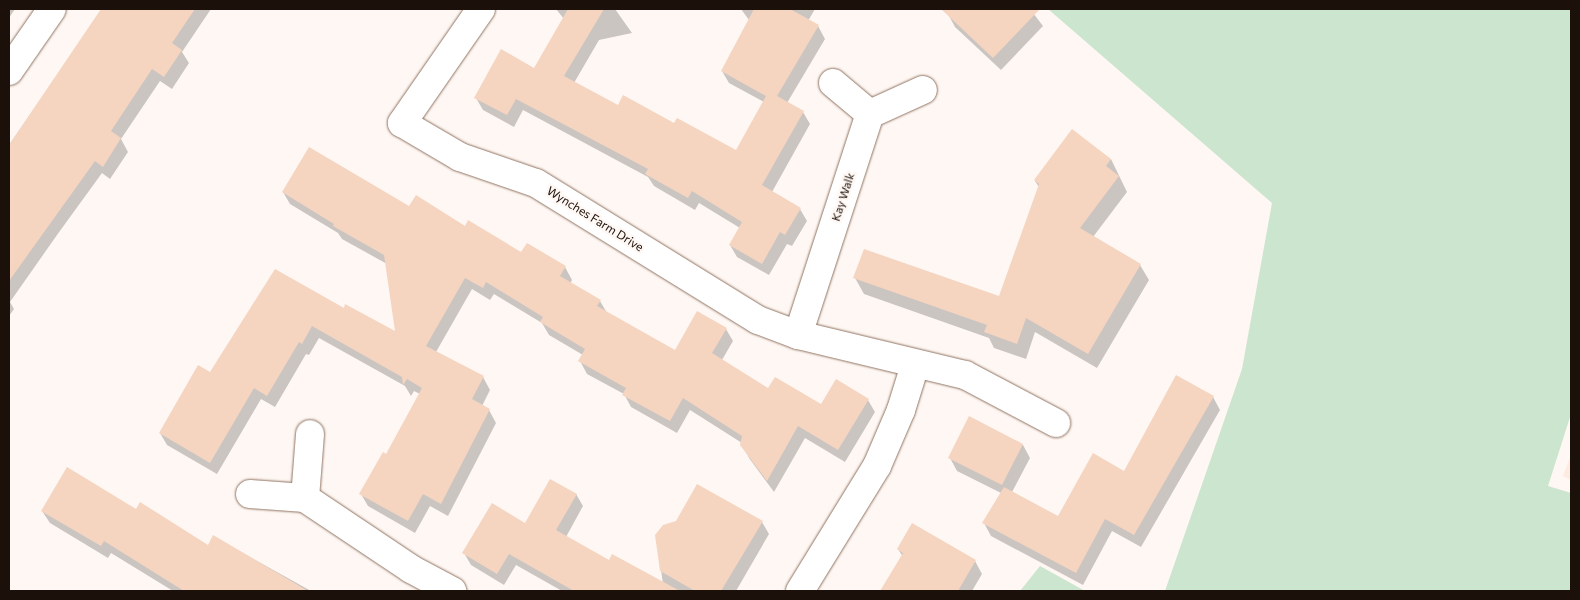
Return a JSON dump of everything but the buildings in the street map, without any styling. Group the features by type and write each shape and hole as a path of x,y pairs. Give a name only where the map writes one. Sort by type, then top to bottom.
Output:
{"street":[{"path":"9,71 52,9"},
{"name":"Wynches Farm Drive","path":"481,9 402,123 460,157 536,183 758,320 798,335 915,365 965,375 1056,423"},
{"path":"833,83 870,114 923,90"},
{"name":"Kay Walk","path":"798,335 870,114"},
{"path":"800,591 877,466 901,410 915,365"},
{"path":"305,498 310,434"},
{"path":"250,494 305,498 411,569 452,591"}],"shaded area":[{"path":"1571,455 1571,480 1563,476"}],"green space":[{"path":"1048,9 1571,9 1571,414 1548,486 1571,493 1571,591 1165,591 1242,369 1272,203"},
{"path":"1040,566 1085,591 1020,591"}]}
